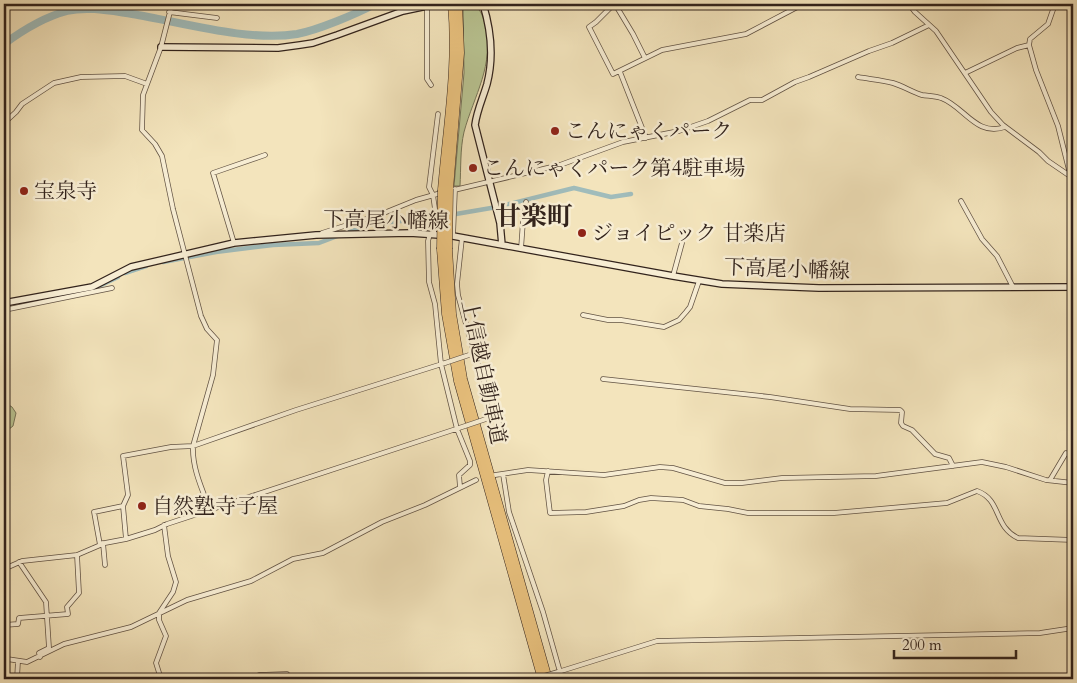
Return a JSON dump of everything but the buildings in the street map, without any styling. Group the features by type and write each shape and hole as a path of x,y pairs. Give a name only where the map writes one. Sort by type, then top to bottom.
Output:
{"highway":[{"name":"上信越自動車道","path":"451,4 456,16"},
{"name":"上信越自動車道","path":"458,4 456,16 460,53 444,249 446,314 458,381 542,679"},
{"name":"上信越自動車道","path":"444,249 463,379 548,679"}],"main road":[{"path":"161,47 269,48 300,45 313,43 403,11 451,4"},
{"path":"483,4 492,49 488,78 475,125 500,223 502,245"},
{"name":"下高尾小幡線","path":"4,303 46,299 92,286 126,269 234,242 316,235 432,234 453,236 698,281 744,285 819,288 1073,287"}],"street":[{"path":"172,4 161,47 143,96 142,130 156,144 162,156 184,253 201,316 207,329 217,340 213,375 193,446 194,466 210,510"},
{"path":"645,58 633,34 614,4 589,27 613,74 662,50 746,34 803,4"},
{"path":"909,4 936,31 991,112 1006,127 1039,152 1048,162 1072,175"},
{"path":"1055,4 1048,24 1030,39 1029,45 1036,70 1058,126 1072,175 1073,186"},
{"path":"427,6 427,79 431,85"},
{"path":"169,13 217,18"},
{"path":"316,235 449,190 560,165 623,142 679,131 708,121 750,100 762,100 795,82 869,51 892,44 929,25"},
{"path":"965,73 1017,48 1029,45"},
{"path":"620,72 646,138"},
{"path":"4,123 22,104 54,82 81,77 125,76 147,84"},
{"path":"858,77 894,83 922,95 940,98 987,129 997,130 1006,127"},
{"path":"438,114 429,181 435,209 432,234 428,241 429,282 436,304 443,364 458,428 470,463 459,475 460,487"},
{"path":"234,242 213,173 265,154"},
{"path":"449,190 453,236"},
{"path":"960,201 982,240 997,256 1013,287"},
{"path":"522,249 522,221 526,202"},
{"path":"462,238 457,284 458,295 474,353 505,440"},
{"path":"672,276 682,243"},
{"path":"583,315 664,327 679,320 690,307 698,281"},
{"path":"4,310 46,299 112,288"},
{"path":"126,539 123,506 128,494 123,456 171,447 193,446 296,410 474,353"},
{"path":"603,379 761,396 850,409 900,410 902,412 901,423 903,426 912,430 935,454 949,458 953,466"},
{"path":"4,569 19,562 77,554 102,544 126,539 496,415"},
{"path":"1050,480 1066,453 1073,456"},
{"path":"496,475 528,470 604,475 660,467 673,468 725,482 742,483 782,478 876,476 982,462 1032,477 1073,483"},
{"path":"548,471 546,480 550,513 594,511 624,506 639,500 652,498 683,500 699,506 748,513 834,514 947,503 977,491 986,496 991,502 1004,529 1012,535 1018,538 1073,540"},
{"path":"504,474 509,512 539,600 562,679"},
{"path":"4,657 27,662 64,644 131,628 159,612 188,600 251,582 293,559 323,553 382,522 425,505 476,480"},
{"path":"105,565 94,512 123,506"},
{"path":"161,679 156,663 166,636 159,612 173,592 176,582 168,556 164,526"},
{"path":"4,625 18,624 20,618 68,614 68,607 79,593 77,554"},
{"path":"19,562 46,602 49,648 39,653 40,657"},
{"path":"534,679 657,641 1040,633 1073,628"},
{"path":"17,679 18,661"},
{"path":"253,679 259,675 287,674"}],"green space":[{"path":"470,5 479,10 483,17 487,39 487,53 482,80 464,132 461,152 460,186 454,186 464,73 463,6"},
{"path":"4,402 12,407 16,413 13,426 4,433"}],"waterway":[{"path":"4,44 42,20 75,10 108,10 214,30 278,36 297,34 315,29 348,17 375,4"},
{"path":"450,215 497,207 574,188 611,197 631,194"},
{"path":"347,233 368,225 443,216"},
{"path":"163,262 216,252 273,245 319,243 340,235"},
{"path":"125,273 146,266"},
{"path":"93,289 118,277"},
{"path":"27,302 84,291"}],"place":[{"name":"こんにゃくパーク","path":"555,131"},
{"name":"こんにゃくパーク第4駐車場","path":"473,168"},
{"name":"宝泉寺","path":"24,191"},
{"name":"ジョイピック 甘楽店","path":"582,233"},
{"name":"自然塾寺子屋","path":"142,506"}],"district":[{"name":"甘楽町","path":"534,216"}]}
